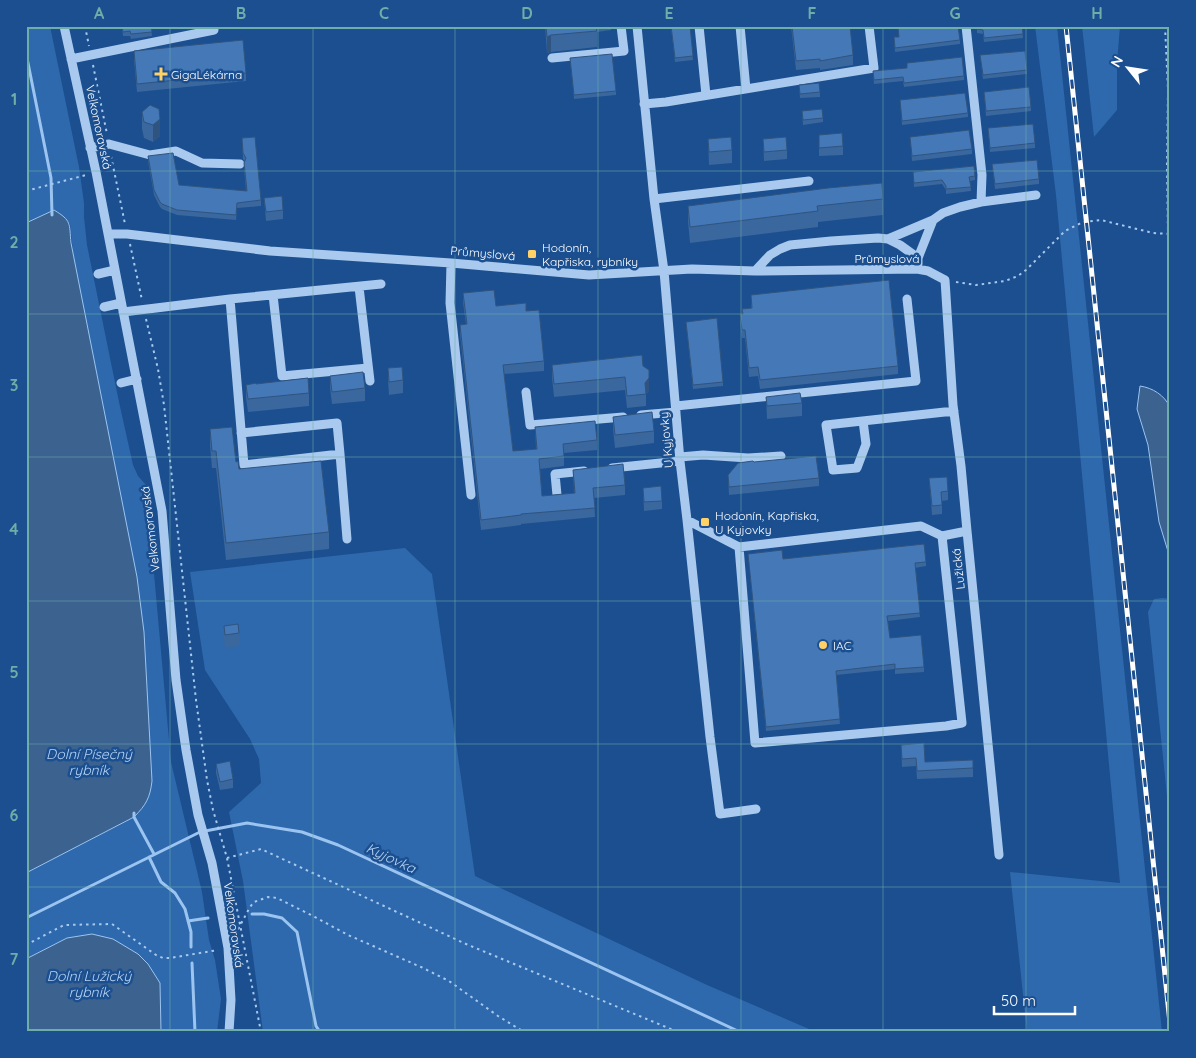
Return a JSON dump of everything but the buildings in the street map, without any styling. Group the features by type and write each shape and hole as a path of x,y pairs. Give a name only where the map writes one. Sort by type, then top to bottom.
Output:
{"street":[{"name":"Velkomoravská","path":"64,26 96,172 162,511 176,680 186,750 198,815 212,863 228,948 230,1032"},
{"path":"622,26 624,51"},
{"name":"U Kyjovky","path":"637,26 654,199 664,271 680,459 720,814 756,809"},
{"path":"699,26 706,95"},
{"path":"740,26 746,89"},
{"path":"644,104 874,68 869,26"},
{"path":"966,26 982,175 981,202"},
{"path":"71,60 214,30"},
{"path":"552,58 640,49"},
{"path":"90,148 108,144 150,155 176,151 202,163 240,164"},
{"path":"654,199 809,181"},
{"path":"755,271 770,255 790,245 888,239 960,207 981,202 1036,195"},
{"path":"917,269 918,258 933,220"},
{"name":"Průmyslová","path":"108,234 128,234 270,251 452,263 589,275 692,269 755,271 917,269 928,271 945,280"},
{"path":"888,239 918,258"},
{"path":"452,263 450,303 471,495"},
{"path":"98,274 115,270"},
{"name":"Lužická","path":"945,280 954,411 999,855"},
{"path":"104,307 144,310 381,284"},
{"path":"360,287 370,382"},
{"path":"273,295 282,376 368,368"},
{"path":"526,392 530,425 916,381 907,299"},
{"path":"230,300 244,465 340,454"},
{"path":"121,384 137,379"},
{"path":"863,421 866,444 857,468 833,470 826,425 954,411"},
{"path":"241,432 337,424 347,539"},
{"path":"557,495 555,474 703,455 748,458 781,456"},
{"path":"687,520 739,547 922,526 942,536 966,531"},
{"path":"739,547 755,743 962,723 942,536"}],"path":[{"path":"85,26 108,144 158,369 164,405 196,700 207,780 213,810 227,858 261,1032"},
{"path":"945,280 976,285 1005,281 1018,276 1065,231 1083,222 1101,220 1153,233 1169,234 1167,166 1168,90 1165,26"},
{"path":"26,191 96,172"},
{"path":"227,858 262,849 466,944 678,1032"},
{"path":"26,945 64,925 112,924 163,958 206,953 228,948 254,902 268,897 277,898 348,935 449,981 524,1032"}],"shaded area":[{"path":"26,26 50,26 79,167 87,245 119,402 133,465 138,476 146,485 171,762 202,892 209,940 215,960 221,999 217,1032 161,1032 160,983 67,938 26,959 26,873 134,817 70,224 54,210 26,223"},
{"path":"1035,26 1057,26 1162,1032 1027,1032 1010,872 1120,883 1056,195"},
{"path":"1082,26 1120,26 1117,63 1117,110 1094,137"},
{"path":"405,548 432,574 475,876 707,985 816,1032 263,1032 243,881 229,812 261,783 259,759 250,739 205,670 190,572"},
{"path":"1154,599 1170,599 1170,802 1167,796 1148,612"}],"water":[{"name":"Dolní Písečný rybník","path":"54,210 67,220 69,227 137,577 144,632 152,781 147,801 134,817 26,873 26,223"},
{"path":"1140,386 1158,393 1170,407 1170,558 1159,522 1148,445 1137,409"},
{"name":"Dolní Lužický rybník","path":"92,934 113,939 138,954 148,964 160,983 161,1032 26,1032 26,959 67,938"}],"waterway":[{"path":"26,53 51,178 52,215"},
{"path":"134,813 134,817 154,854"},
{"name":"Kyjovka","path":"26,918 200,832 247,823 302,832 338,845 740,1032"},
{"path":"149,857 161,882 175,893 185,909 191,932 191,947"},
{"path":"252,914 264,914 282,918 297,932 316,1026 320,1032"},
{"path":"188,921 208,918"},
{"path":"192,963 195,1032"}],"railway":[{"path":"1066,26 1170,1023"}],"place":[{"name":"GigaLékárna","path":"161,74"},
{"name":"Hodonín, Kapřiska, rybníky","path":"532,254"},
{"name":"Hodonín, Kapřiska, U Kyjovky","path":"705,522"},
{"name":"IAC","path":"823,645"}]}
